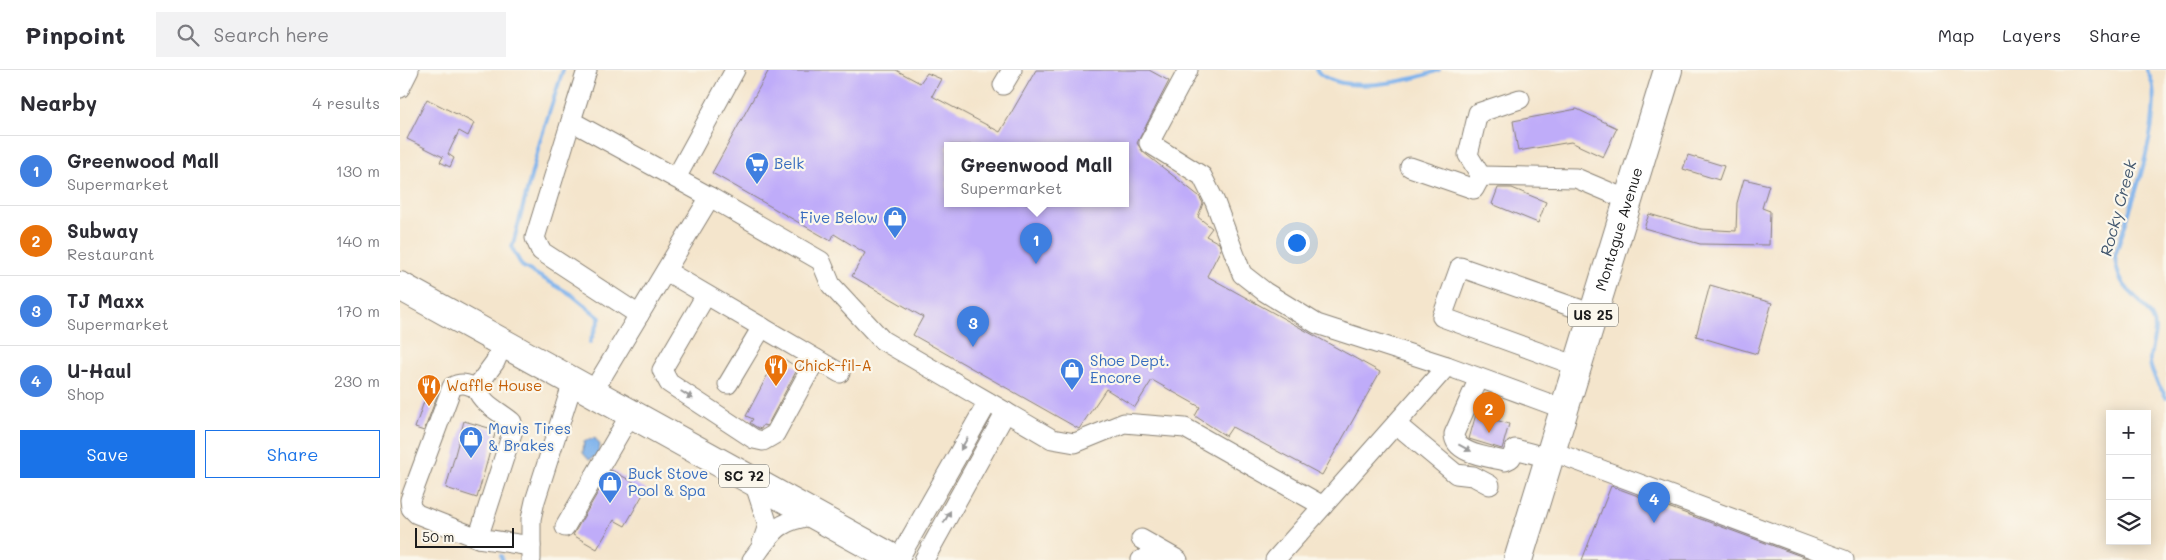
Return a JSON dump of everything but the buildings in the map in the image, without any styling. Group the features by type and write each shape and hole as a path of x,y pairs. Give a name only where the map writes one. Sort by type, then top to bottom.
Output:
{"highway":[{"name":"Montague Avenue","path":"1518,560 1668,70"},
{"name":"SC 72","path":"400,286 630,415 897,560"}],"street":[{"path":"400,88 409,70"},
{"path":"588,70 535,238 540,251 639,315"},
{"path":"676,178 735,70"},
{"path":"1180,73 1149,143 1202,176 1215,202 1242,274 1265,292 1318,324 1448,366 1564,409"},
{"path":"1481,176 1468,155 1478,113 1520,99"},
{"path":"572,121 821,261 831,285 882,340 1052,439 1075,444 1124,423 1185,428 1323,506"},
{"path":"1410,167 1474,189 1481,176"},
{"path":"1481,176 1576,178 1628,200"},
{"path":"478,538 513,430 512,422 484,401 476,388 465,384 457,384 452,387 410,500 412,508 417,514 478,538 531,553 534,501 582,388 639,315 710,197"},
{"path":"1577,366 1442,317 1460,267 1593,314"},
{"path":"666,271 840,373"},
{"path":"706,294 662,370 668,383 754,439 763,441 775,434 816,359"},
{"path":"728,384 762,327"},
{"path":"476,388 494,362 503,344"},
{"path":"1275,560 1448,366"},
{"path":"1479,378 1454,434 1454,440 1462,449 1505,461 1511,458 1514,449 1550,454 1844,560"},
{"path":"897,560 988,402"},
{"path":"924,560 1006,412"},
{"path":"565,527 630,415"},
{"path":"1396,424 1456,474 1473,476 1490,485"},
{"path":"754,482 768,525 756,554"},
{"path":"756,554 775,530 791,519 816,515"},
{"path":"1141,540 1178,560"},
{"path":"1141,560 1150,557 1157,560"}],"water":[{"path":"595,438 600,445 598,455 589,460 583,453 584,441"}],"waterway":[{"path":"563,70 541,138 512,248 522,266 572,295 600,318 590,342"},
{"name":"Rocky Creek","path":"1316,70 1327,78 1342,83 1358,85 1411,79 1439,70"},
{"name":"Rocky Creek","path":"2147,70 2153,86 2152,127 2142,172 2115,256 2120,278 2130,292 2142,303 2155,325 2150,362 2156,380 2166,397"},
{"path":"501,556 502,560"}],"place":[{"name":"Belk","path":"757,185"},
{"name":"Five Below","path":"895,239"},
{"name":"Greenwood Mall","path":"1036,264"},
{"name":"TJ Maxx","path":"973,347"},
{"name":"Chick-fil-A","path":"776,387"},
{"name":"Shoe Dept. Encore","path":"1072,391"},
{"name":"Waffle House","path":"429,407"},
{"name":"Subway","path":"1489,433"},
{"name":"Mavis Tires & Brakes","path":"471,459"},
{"name":"Buck Stove Pool & Spa","path":"610,504"},
{"name":"U-Haul","path":"1654,523"}]}
